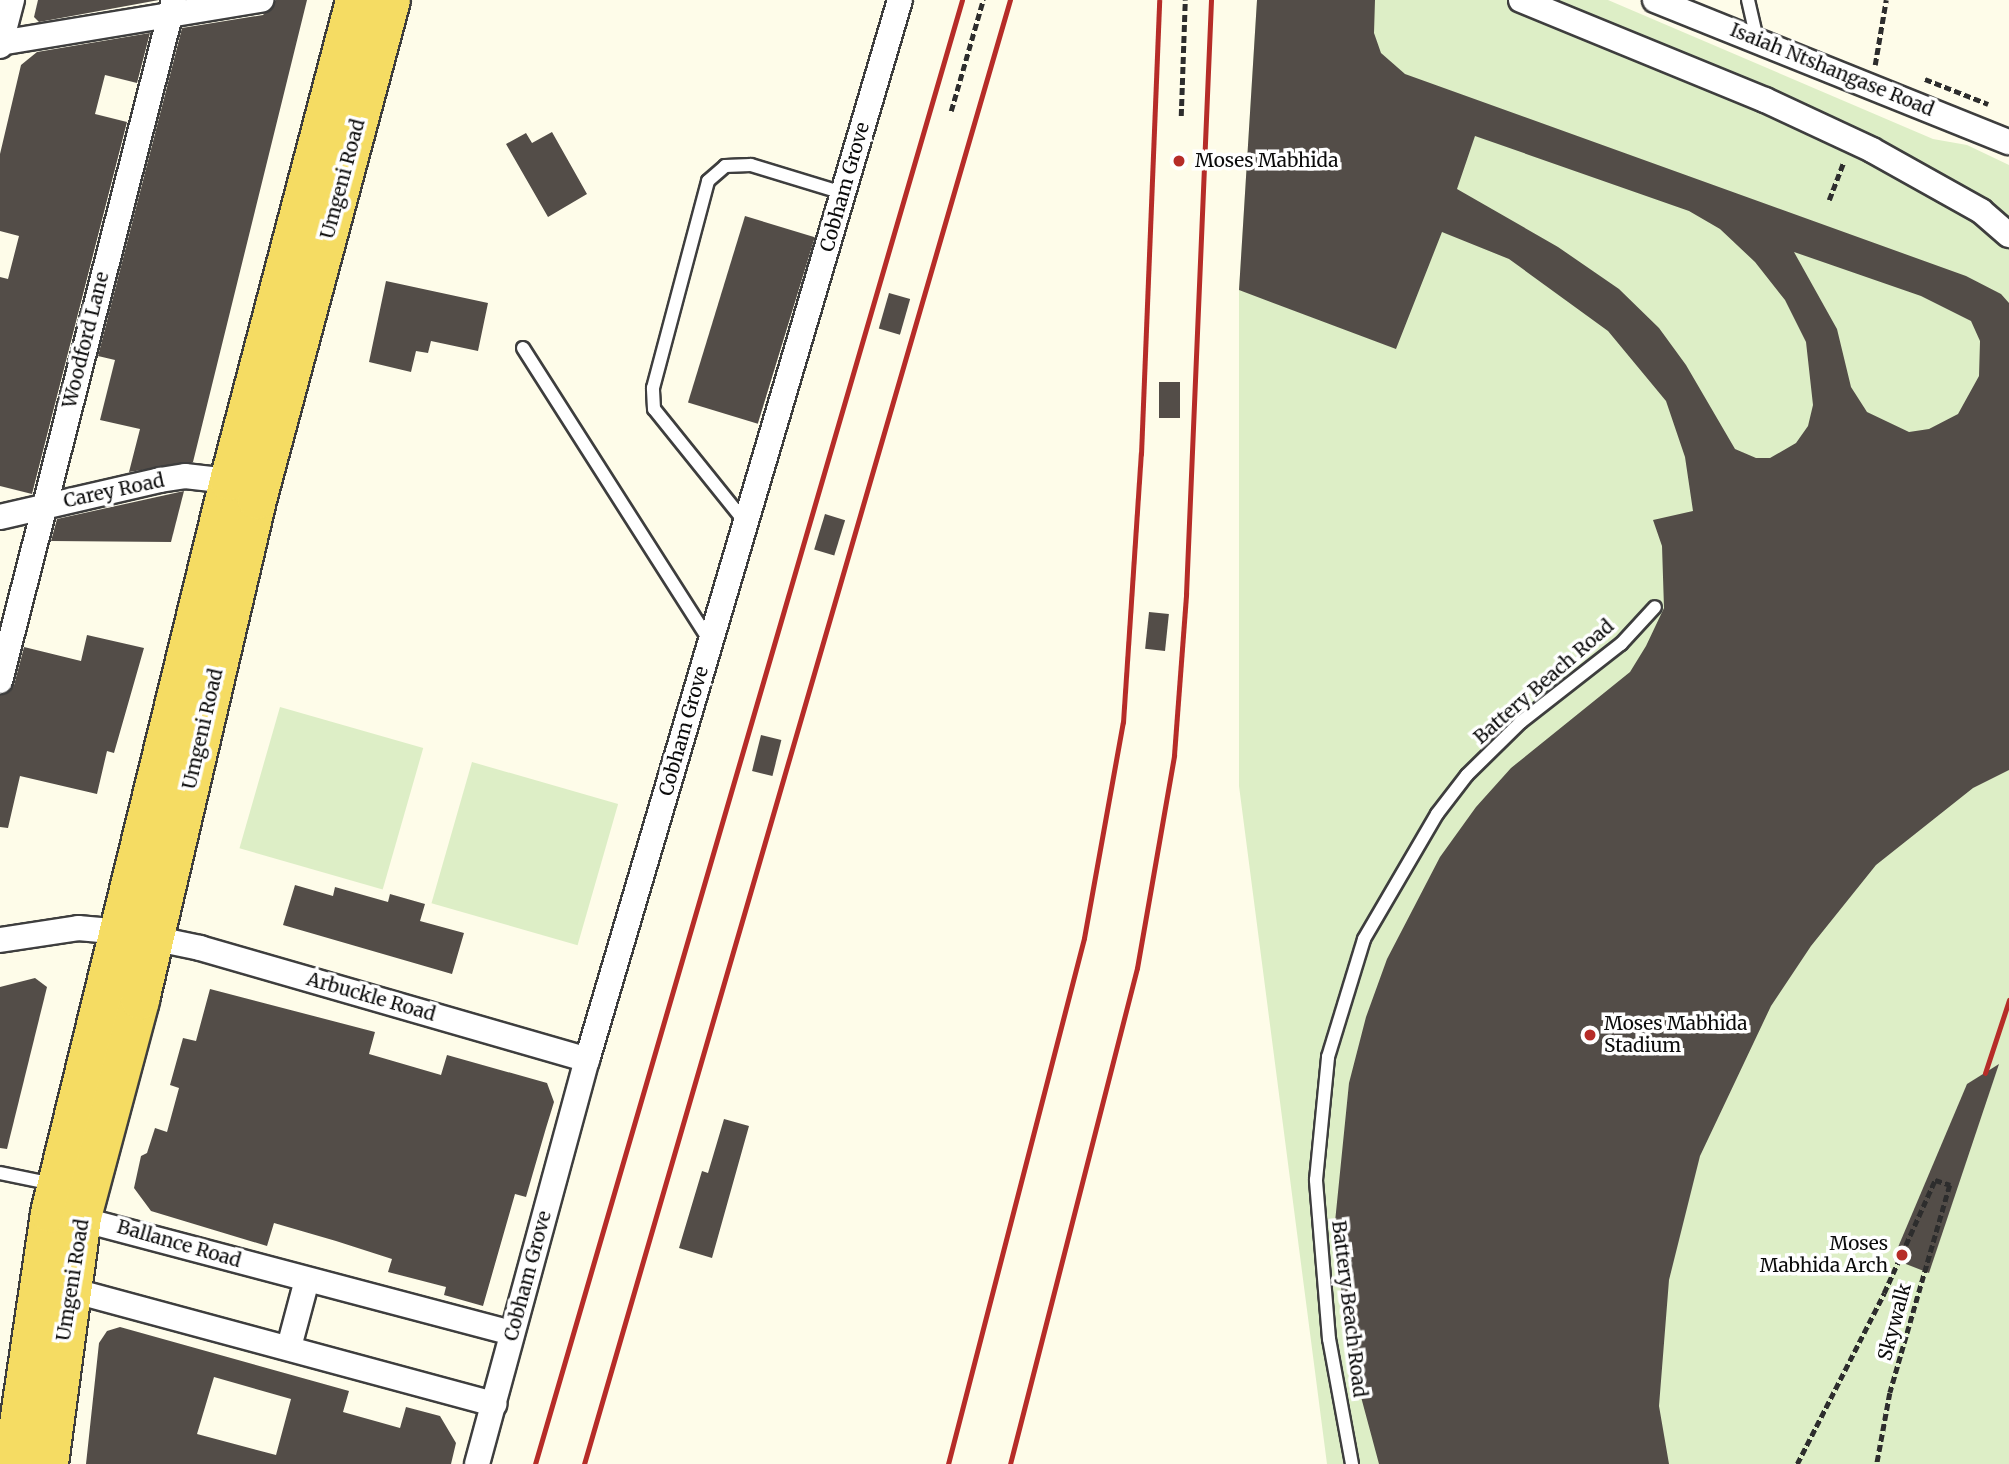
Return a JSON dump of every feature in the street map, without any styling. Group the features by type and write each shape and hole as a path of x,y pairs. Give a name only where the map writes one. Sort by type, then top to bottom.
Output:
{"main road":[{"name":"Umgeni Road","path":"139,935 229,481 355,0"},
{"name":"Umgeni Road","path":"49,1464 53,1286 63,1205 139,935 391,0"},
{"name":"Umgeni Road","path":"12,1464 53,1286"}],"street":[{"path":"12,0 0,44 172,7 261,0"},
{"name":"Cobham Grove","path":"477,1464 587,1060 900,0"},
{"path":"1521,0 1765,100 1872,150 1965,201 2009,235"},
{"name":"Isaiah Ntshangase Road","path":"1655,0 2009,142"},
{"name":"Woodford Lane","path":"0,681 172,7"},
{"name":"Carey Road","path":"0,517 185,476 229,481"},
{"name":"Arbuckle Road","path":"0,940 78,928 139,935 587,1060"},
{"name":"Ballance Road","path":"63,1205 307,1280 511,1333"},
{"path":"289,1347 307,1280"},
{"path":"53,1286 495,1404"}],"lane":[{"path":"1748,0 1757,39"},
{"path":"746,523 654,410 653,388 708,181 725,166 751,165 843,193"},
{"path":"523,348 711,642"},
{"name":"Battery Beach Road","path":"1352,1464 1324,1301 1316,1180 1328,1058 1364,939 1437,814 1467,775 1521,722 1621,644 1655,607"},
{"path":"0,1173 63,1205"}],"path":[{"path":"951,111 983,0"},
{"path":"1181,116 1185,0"},
{"name":"Skywalk","path":"1797,1464 1878,1305 1935,1180 1950,1185 1890,1393 1877,1464"}],"green space":[{"path":"1257,0 1608,0 1933,139 1967,145 2009,165 2009,1464 1327,1464 1239,786 1239,290"},
{"path":"280,707 423,748 383,889 239,848"},
{"path":"472,762 618,804 578,945 431,903"}],"building":[{"path":"38,0 159,0 39,22 34,17"},
{"path":"276,0 307,0 193,462 129,472 140,429 100,420 115,360 98,356 182,28 263,15"},
{"path":"1257,0 1375,0 1374,33 1381,53 1405,74 1966,276 2001,294 2009,303 2009,770 1973,788 1876,865 1811,946 1771,1006 1700,1156 1669,1280 1659,1406 1669,1464 1379,1464 1346,1341 1335,1222 1349,1083 1366,1017 1387,959 1440,857 1476,807 1511,768 1630,672 1664,608 1662,546 1653,520 1693,511 1685,457 1666,401 1608,331 1509,259 1442,232 1396,349 1239,290","holes":["1475,136 1689,211 1720,229 1755,262 1785,300 1806,342 1813,405 1808,426 1796,443 1770,458 1756,458 1735,449 1686,365 1659,328 1619,289 1558,247 1457,189","1794,252 1921,296 1971,321 1980,341 1979,376 1958,414 1929,429 1909,432 1867,412 1851,387 1837,329"]},
{"path":"150,33 137,83 105,75 95,114 127,122 32,494 0,486 0,277 8,279 19,236 0,231 0,154 21,65 37,52"},
{"path":"552,132 587,194 548,217 506,144 526,133 532,143"},
{"path":"745,216 815,237 758,424 688,402"},
{"path":"386,281 488,303 478,351 431,341 428,353 416,351 411,372 369,362"},
{"path":"889,293 910,299 900,335 879,329"},
{"path":"1159,382 1180,382 1180,418 1159,418"},
{"path":"184,491 171,542 51,541 57,519"},
{"path":"825,514 845,520 834,556 814,549"},
{"path":"1149,612 1169,614 1165,651 1145,649"},
{"path":"87,635 144,648 114,753 107,751 97,794 20,776 8,828 0,827 0,695 14,685 24,647 81,661"},
{"path":"761,735 781,740 772,776 752,771"},
{"path":"295,885 333,896 335,887 388,902 390,894 425,904 420,921 464,933 452,974 283,925"},
{"path":"35,978 47,987 7,1149 0,1148 0,987"},
{"path":"210,989 375,1032 369,1054 441,1075 447,1055 547,1083 554,1102 526,1197 515,1194 483,1306 444,1295 446,1287 388,1272 392,1259 274,1223 267,1246 151,1211 134,1188 141,1156 147,1153 155,1128 167,1132 179,1088 170,1085 183,1038 196,1041"},
{"path":"1999,1064 1929,1273 1893,1259 1967,1084"},
{"path":"724,1119 749,1126 712,1258 679,1248 702,1171 708,1173"},
{"path":"120,1327 349,1391 343,1412 400,1428 406,1407 440,1416 456,1443 451,1464 86,1464 99,1343 107,1331","holes":["214,1377 291,1399 276,1455 197,1434"]}],"railway":[{"path":"535,1464 962,0"},
{"path":"584,1464 1010,0"},
{"path":"948,1464 1084,938 1123,722 1141,454 1159,0"},
{"path":"1010,1464 1137,968 1174,755 1186,594 1211,0"},
{"path":"1985,1073 2009,1000"}],"place":[{"name":"Moses Mabhida","path":"1179,161"},
{"name":"Moses Mabhida Stadium","path":"1590,1035"},
{"name":"Moses Mabhida Arch","path":"1902,1255"}]}
